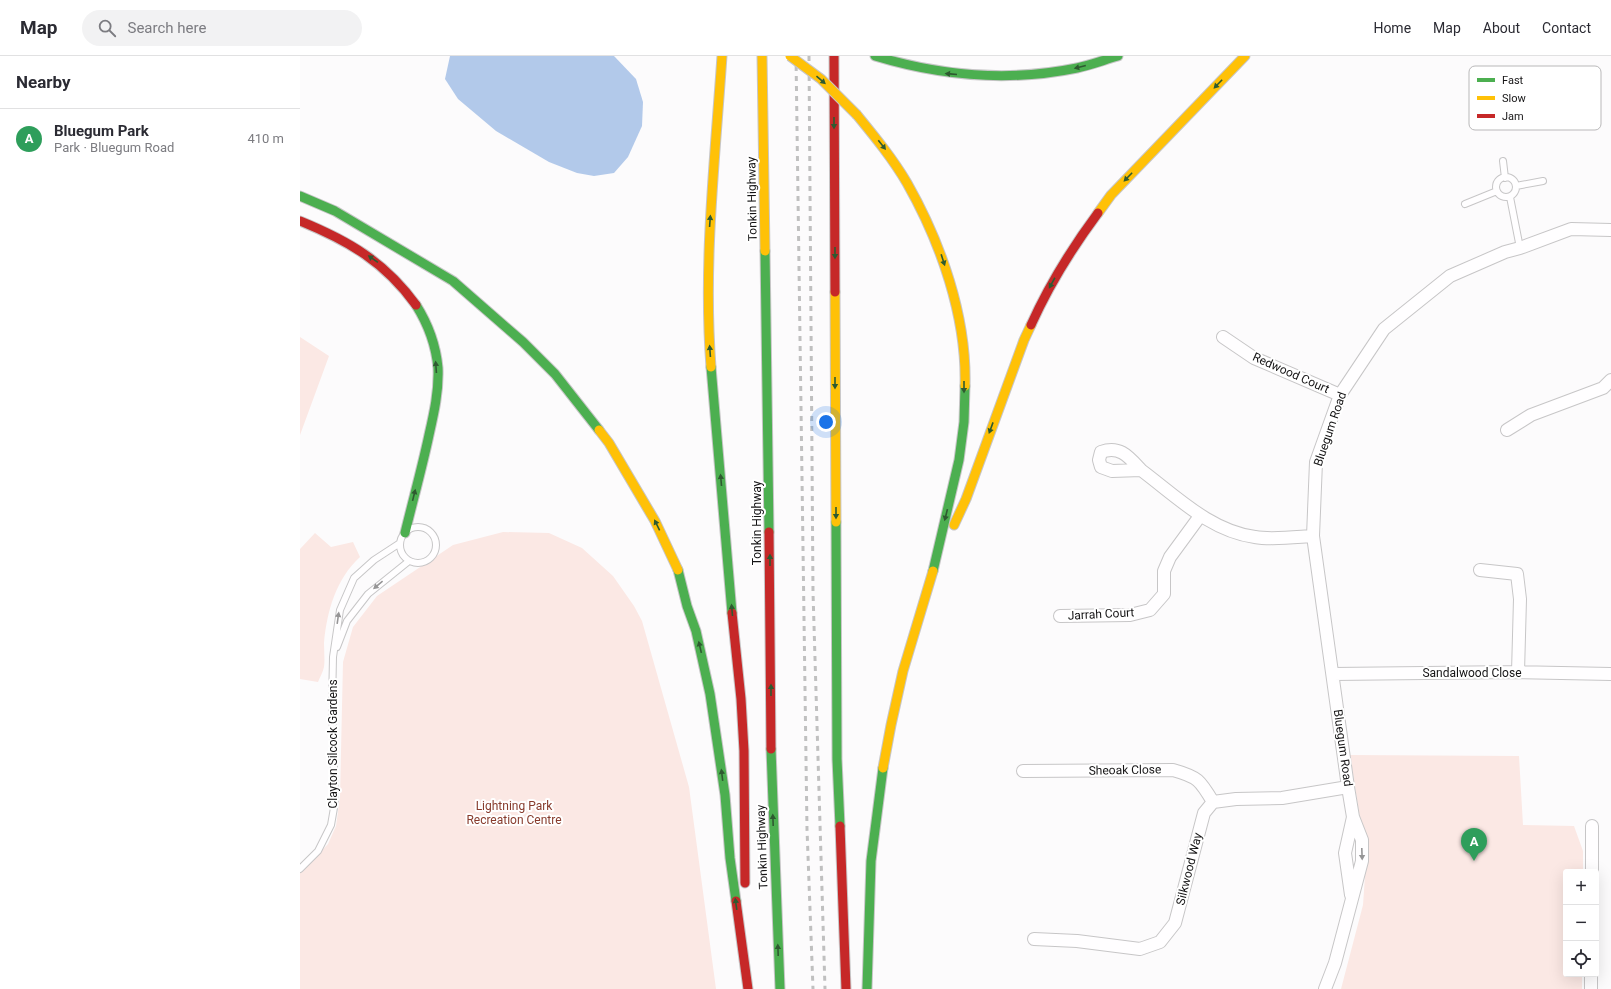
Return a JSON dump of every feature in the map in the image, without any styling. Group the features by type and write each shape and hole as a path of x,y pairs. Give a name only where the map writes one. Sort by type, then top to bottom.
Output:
{"highway":[{"path":"722,56 709,238 708,324 744,751 747,987"},
{"name":"Tonkin Highway","path":"762,56 769,493 771,758 780,989"},
{"path":"790,56 821,79 858,115 891,157 910,186 926,217 946,270 958,317 964,373 964,422 955,477 932,572 900,684 888,738 879,793 872,848 869,903 868,989"},
{"path":"834,56 837,759 846,989"},
{"path":"875,56 898,64 942,73 987,77 1033,75 1077,68 1118,56"},
{"path":"932,572 966,499 1024,340 1042,302 1063,264 1111,195 1245,56"},
{"path":"300,196 335,211 404,250 453,281 523,342 555,374 596,425 623,466 652,515 677,568 687,606 696,631 710,694 725,795 730,858 747,987"},
{"path":"300,221 354,246 378,262 394,276 413,298 426,322 434,343 437,368 437,390 428,436 405,533"}],"street":[{"name":"Bluegum Road","path":"1325,989 1335,962 1362,861 1362,840 1353,817 1348,787 1313,536 1316,462 1340,395 1384,329 1450,276 1505,252 1571,229 1611,230"},
{"name":"Redwood Court","path":"1223,337 1254,358 1340,395"},
{"path":"1507,430 1531,415 1603,388 1611,380"},
{"path":"1141,470 1200,516 1225,529 1256,537 1313,536"},
{"name":"Jarrah Court","path":"1060,616 1130,615 1150,610 1164,594 1164,571 1170,557 1200,516"},
{"path":"1480,570 1517,574 1520,599 1518,672"},
{"name":"Sandalwood Close","path":"1333,674 1518,672 1611,674"},
{"name":"Sheoak Close","path":"1023,771 1173,770 1191,775 1203,785 1213,802"},
{"path":"1213,802 1236,799 1282,798 1348,787"},
{"name":"Silkwood Way","path":"1034,939 1077,941 1140,949 1160,942 1176,923 1204,812 1213,802"},
{"name":"Bluegum Road","path":"1352,898 1345,853 1353,817"},
{"path":"1592,826 1592,869"},
{"path":"1591,977 1591,989"}],"lane":[{"path":"1503,161 1505,178"},
{"path":"1505,178 1513,180 1516,186 1515,193 1510,197 1501,196 1497,191 1498,182 1505,178"},
{"path":"1516,186 1543,181"},
{"path":"1465,204 1497,191"},
{"path":"1510,197 1520,248"},
{"path":"415,527 426,529 431,532 436,543 434,554 426,562 420,564 409,561 402,554 400,543 405,533 415,527"},
{"name":"Clayton Silcock Gardens","path":"300,868 318,851 331,825 335,802 332,705 333,657 340,610 354,578 374,560 400,543"},
{"name":"Clayton Silcock Gardens","path":"333,657 347,621 368,594 409,561"}],"green space":[{"path":"300,337 329,356 300,435"},
{"name":"Lightning Park Recreation Centre","path":"503,532 549,533 582,548 613,576 634,606 642,621 689,787 716,989 300,989 300,873 328,844 336,826 340,797 343,662 353,627 377,596 453,545"},
{"path":"315,533 331,547 353,542 360,557 345,575 334,596 325,631 324,667 318,682 300,679 300,549"},
{"path":"1350,755 1519,756 1523,825 1574,826 1583,851 1583,869 1563,869 1563,977 1582,977 1582,989 1341,989 1363,905 1367,847 1362,831"}],"water":[{"path":"450,56 614,56 636,79 643,102 642,126 628,157 614,173 594,176 577,173 549,162 496,131 458,99 445,79"}],"railway":[{"path":"796,56 807,829 813,989"},
{"path":"809,56 813,592 825,989"}],"traffic: fast":[{"path":"875,56 900,63 950,72 1001,76 1026,75 1082,67 1118,56"},
{"path":"300,196 335,211 453,281 523,342 555,374 599,430"},
{"path":"765,251 769,532"},
{"path":"405,533 431,427 438,385 438,368 433,343 428,327 416,305"},
{"path":"711,367 732,613"},
{"path":"933,571 959,460 964,422 965,386"},
{"path":"836,522 837,759 840,826"},
{"path":"678,570 687,606 696,631 710,694 725,795 730,858 736,901"},
{"path":"771,749 780,989"},
{"path":"867,989 871,861 883,768"}],"traffic: slow":[{"path":"711,367 708,289 709,250 722,56"},
{"path":"762,56 765,251"},
{"path":"790,56 821,79 857,115"},
{"path":"1098,213 1111,195 1245,56"},
{"path":"857,115 902,174 931,230 941,255 950,281 962,334 965,386"},
{"path":"835,292 836,522"},
{"path":"954,525 966,499 1024,340 1031,325"},
{"path":"599,430 609,443 655,521 678,570"},
{"path":"883,768 903,671 933,571"}],"traffic: jam":[{"path":"834,56 835,292"},
{"path":"1031,325 1045,296 1062,267 1098,213"},
{"path":"300,221 350,245 365,254 392,277 416,305"},
{"path":"769,532 771,749"},
{"path":"732,613 741,699 744,751 745,883"},
{"path":"840,826 846,989"},
{"path":"736,901 748,989"}],"place":[{"name":"Bluegum Park","path":"1474,861"}]}
